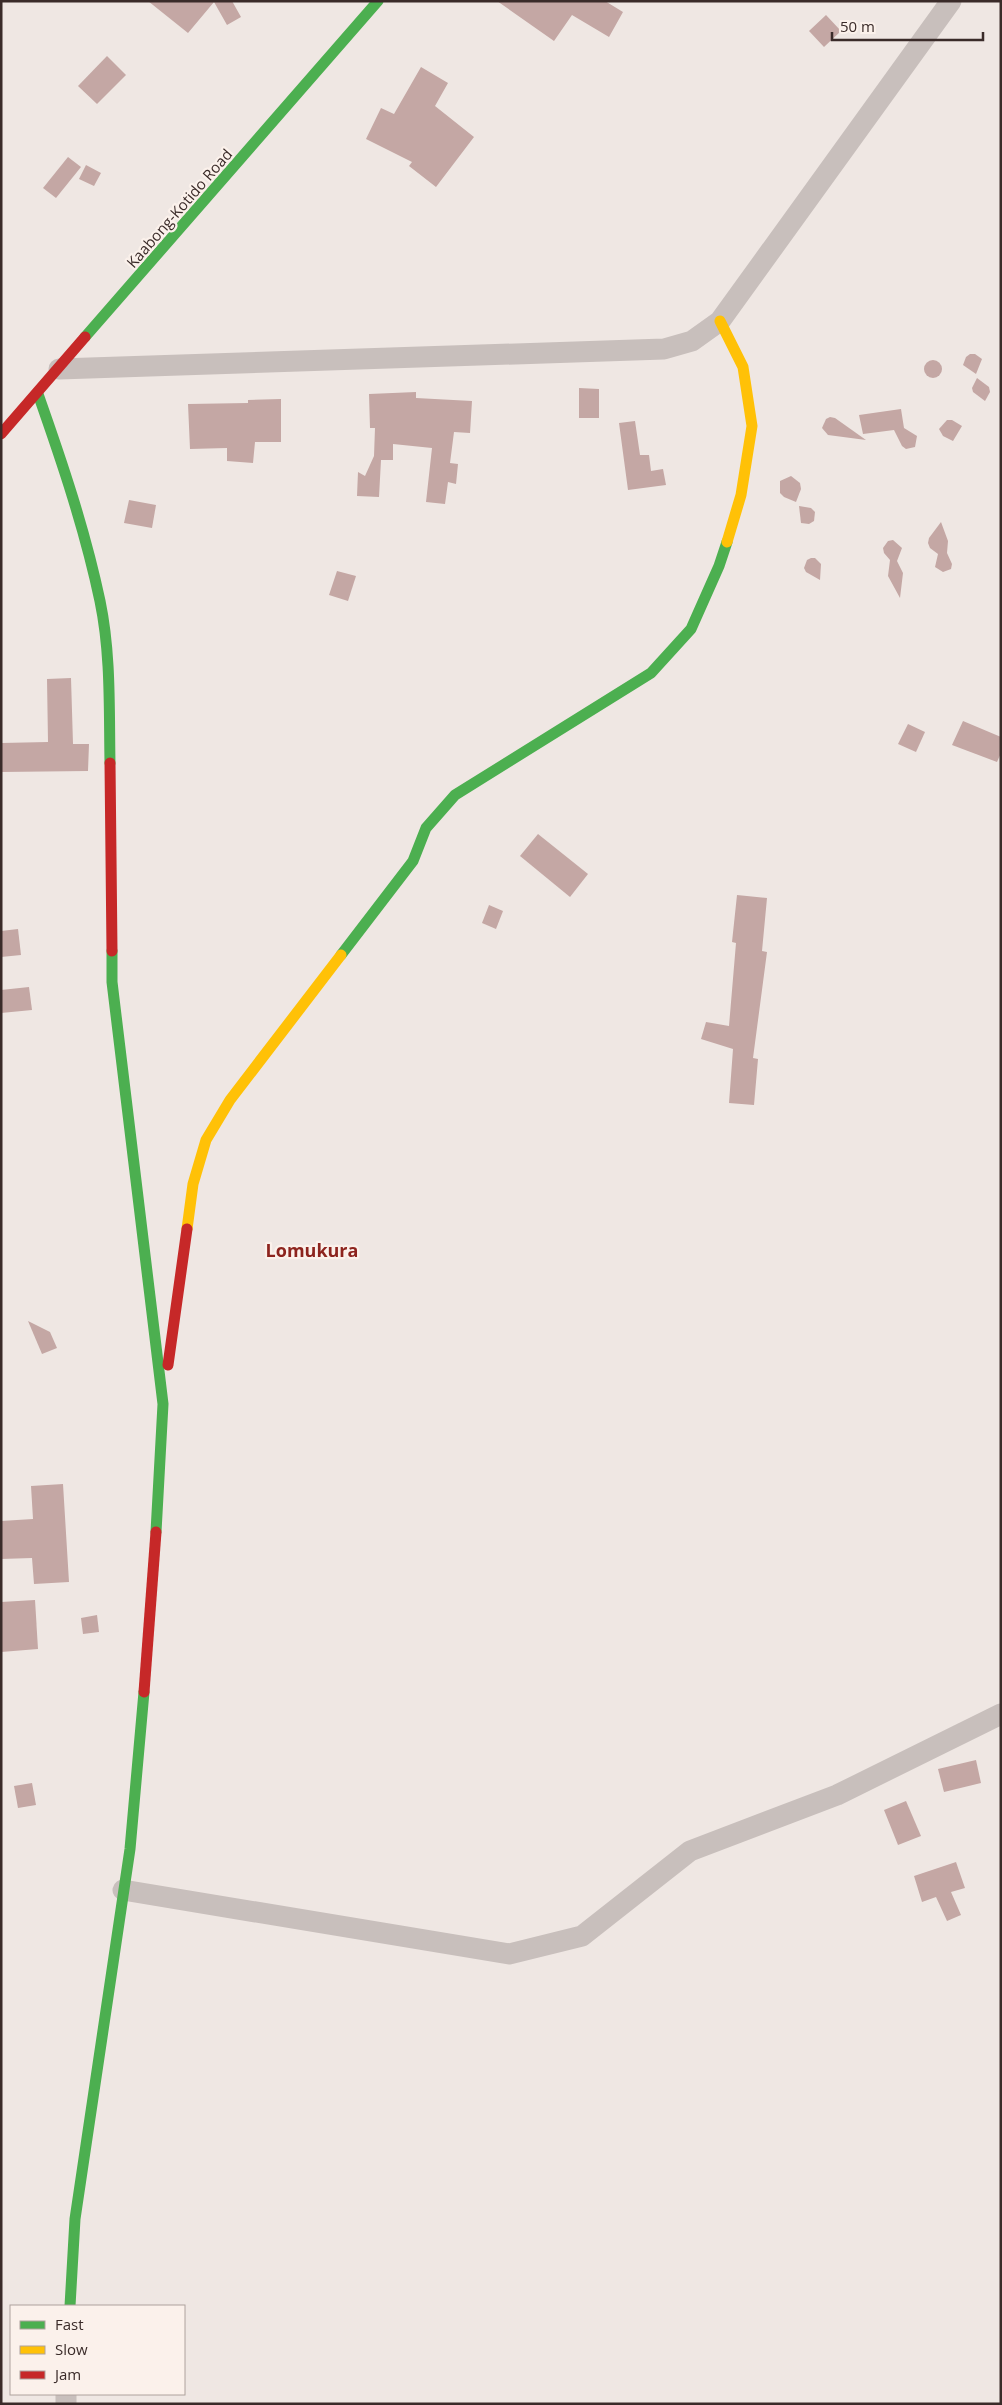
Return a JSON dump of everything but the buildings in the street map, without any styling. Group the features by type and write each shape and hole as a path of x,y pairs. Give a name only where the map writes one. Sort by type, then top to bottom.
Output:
{"street":[{"name":"Kaabong-Kotido Road","path":"1,434 38,394 378,1"},
{"path":"59,369 664,349 692,341 720,321 951,1"},
{"path":"70,2305 75,2219 130,1849 151,1612 163,1404 193,1184 206,1140 230,1100 413,860 426,828 455,795 651,673 691,629 719,566 741,495 752,426 744,367 720,321"},
{"path":"38,394 74,496 100,602 108,667 112,982 163,1404"},
{"path":"124,1890 509,1954 582,1936 690,1851 837,1795 1001,1714"}],"traffic: fast":[{"path":"85,337 378,1"},
{"path":"38,394 72,496 87,548 104,621 108,661 110,763"},
{"path":"341,955 413,861 426,828 455,795 651,673 691,629 719,566 727,542"},
{"path":"112,951 112,982 163,1404 156,1532"},
{"path":"70,2305 75,2219 130,1849 144,1692"}],"traffic: slow":[{"path":"720,321 743,367 752,426 741,495 727,542"},
{"path":"187,1229 193,1184 206,1140 230,1100 341,955"}],"traffic: jam":[{"path":"1,434 85,337"},
{"path":"110,763 112,951"},
{"path":"168,1365 187,1229"},
{"path":"144,1692 156,1532"}],"district":[{"name":"Lomukura","path":"312,1250"}]}
